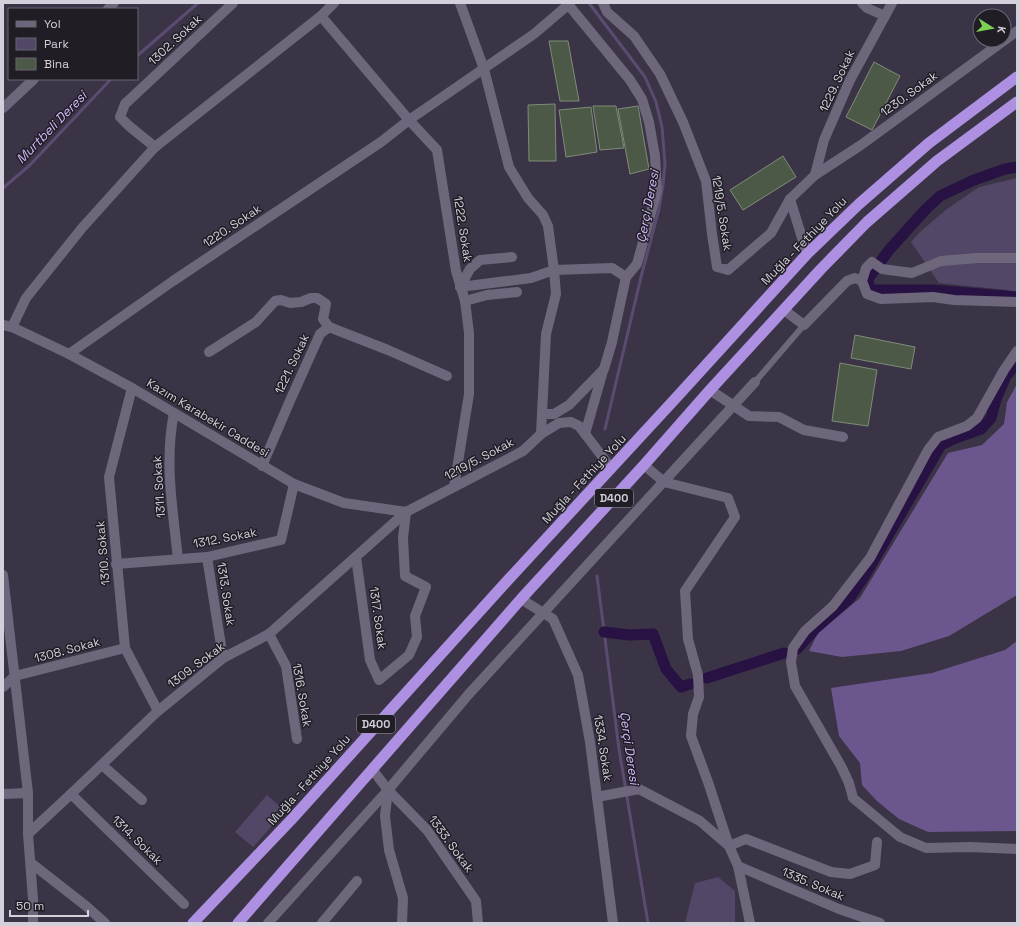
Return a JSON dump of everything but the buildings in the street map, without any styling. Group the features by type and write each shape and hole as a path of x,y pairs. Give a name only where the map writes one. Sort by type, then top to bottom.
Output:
{"highway":[{"name":"Muğla - Fethiye Yolu","path":"193,923 292,820 498,591 807,254 859,204 929,142 1017,77"},
{"name":"D400","path":"238,923 521,599 644,465 710,390 866,222 937,161 1017,102"}],"street":[{"name":"1302. Sokak","path":"155,147 120,117 125,104 233,3"},
{"path":"7,326 26,298 82,228 155,147 321,16 334,3"},
{"path":"460,3 484,69 509,167 528,198 543,215 548,226 556,294 546,334 541,434"},
{"name":"1219/5. Sokak","path":"603,3 607,12 634,36 660,74 683,122 706,181 717,267 728,270 771,233 790,200 815,175"},
{"path":"862,3 867,8 885,16"},
{"name":"1229. Sokak","path":"815,175 824,140 850,80 892,3"},
{"path":"567,4 630,80 642,99 649,122 655,156 657,191 638,264 626,276 612,342 585,434"},
{"name":"1220. Sokak","path":"69,354 180,277 381,142 409,120 534,34 567,4"},
{"name":"1222. Sokak","path":"321,16 409,120 437,150 460,287 465,301 469,333 469,394 454,487"},
{"name":"1230. Sokak","path":"815,175 861,145 1017,31"},
{"path":"3,108 33,80"},
{"path":"790,200 807,254"},
{"path":"460,287 470,269 480,260 512,257"},
{"path":"862,282 866,268 872,262 882,269 912,273 941,261 977,258 1017,258"},
{"path":"460,287 531,278 554,270 612,268 626,276"},
{"path":"784,310 804,325 847,281 855,278 862,282 867,294 881,299 933,297 961,301 1017,302"},
{"path":"465,301 487,295 517,292"},
{"path":"209,352 256,322 275,301 281,300 301,302 311,298 317,298 326,304 323,319 329,327 388,350 446,376"},
{"name":"Kazım Karabekir Caddesi","path":"7,326 69,354 132,388 294,484 344,503 406,512"},
{"name":"1221. Sokak","path":"262,466 320,334 329,327"},
{"path":"1017,351 1004,370 978,418 967,426 938,436 928,450 870,558 833,606 805,631 793,648 791,662 795,686 841,766 849,783 853,798 900,837 926,848 970,847 1017,849"},
{"path":"542,414 554,414 569,405 604,369"},
{"path":"268,923 388,790 468,695 755,382"},
{"name":"1310. Sokak","path":"132,388 109,477 116,564 125,648 158,711"},
{"path":"710,390 748,416 779,417 804,430 842,437"},
{"name":"1311. Sokak","path":"174,414 170,432 169,465 178,559"},
{"name":"1219/5. Sokak","path":"406,512 523,451 541,434 559,423 571,422 579,426 611,468"},
{"path":"644,465 664,482 728,498 735,516 685,591 688,639 698,675 698,697 692,714 691,736 708,782 728,846 738,866 750,923"},
{"name":"1312. Sokak","path":"116,564 208,557 281,540 294,484"},
{"name":"1309. Sokak","path":"28,834 158,711 223,658 269,634 406,512"},
{"name":"1317. Sokak","path":"356,557 370,660 380,680 409,655 416,637 415,616 426,587 405,576 403,538 406,512"},
{"name":"1313. Sokak","path":"208,557 223,658"},
{"path":"3,575 28,793 28,834 31,863 33,923"},
{"name":"1334. Sokak","path":"521,599 553,619 578,675 590,742 613,923"},
{"name":"1316. Sokak","path":"269,634 286,666 297,739"},
{"name":"1308. Sokak","path":"15,676 125,648"},
{"path":"3,687 15,676"},
{"path":"102,764 142,800"},
{"name":"1333. Sokak","path":"372,769 388,790 427,830 476,901 478,923"},
{"path":"597,797 639,789 700,821 728,846"},
{"path":"388,790 385,816 389,850 403,898 402,923"},
{"path":"3,794 28,793"},
{"name":"1314. Sokak","path":"71,794 184,904"},
{"path":"728,846 746,839 831,872 850,874 875,865 877,842"},
{"path":"31,863 86,906 105,923"},
{"name":"1335. Sokak","path":"738,866 839,909 880,923"},
{"path":"322,923 357,881"},
{"path":"33,899 38,923"}],"lane":[{"path":"755,382 804,325"}],"green space":[{"path":"1017,178 1017,293 1007,290 939,283 911,242 920,232 947,209 979,187"},
{"path":"267,795 285,811 253,847 235,832"},
{"path":"718,877 735,891 735,923 685,923 695,883"}],"shaded area":[{"path":"1017,384 1017,595 949,636 901,651 842,657 809,651 818,633 860,598 948,453 982,445 1004,424 1007,402"},
{"path":"1017,641 1017,831 928,832 899,819 877,801 862,785 860,763 839,736 831,688 932,673 1005,650"}],"waterway":[{"name":"Murtbeli Deresi","path":"138,55 198,3"},
{"name":"Çerçi Deresi","path":"589,3 645,77 656,102 662,127 665,164 659,209 641,277 605,429"},
{"name":"Murtbeli Deresi","path":"3,188 30,165 110,80"},
{"path":"1017,167 1005,169 974,180 940,196 926,209 889,250 868,279 869,288 872,290 933,290 1017,297"},
{"path":"797,649 815,629 849,599 865,575 941,445 981,429 991,418 996,399 1006,376 1017,362"},
{"name":"Çerçi Deresi","path":"597,576 619,749 648,923"},
{"path":"604,632 629,635 653,634 666,669 681,687 690,684"},
{"path":"707,678 784,653"}]}
